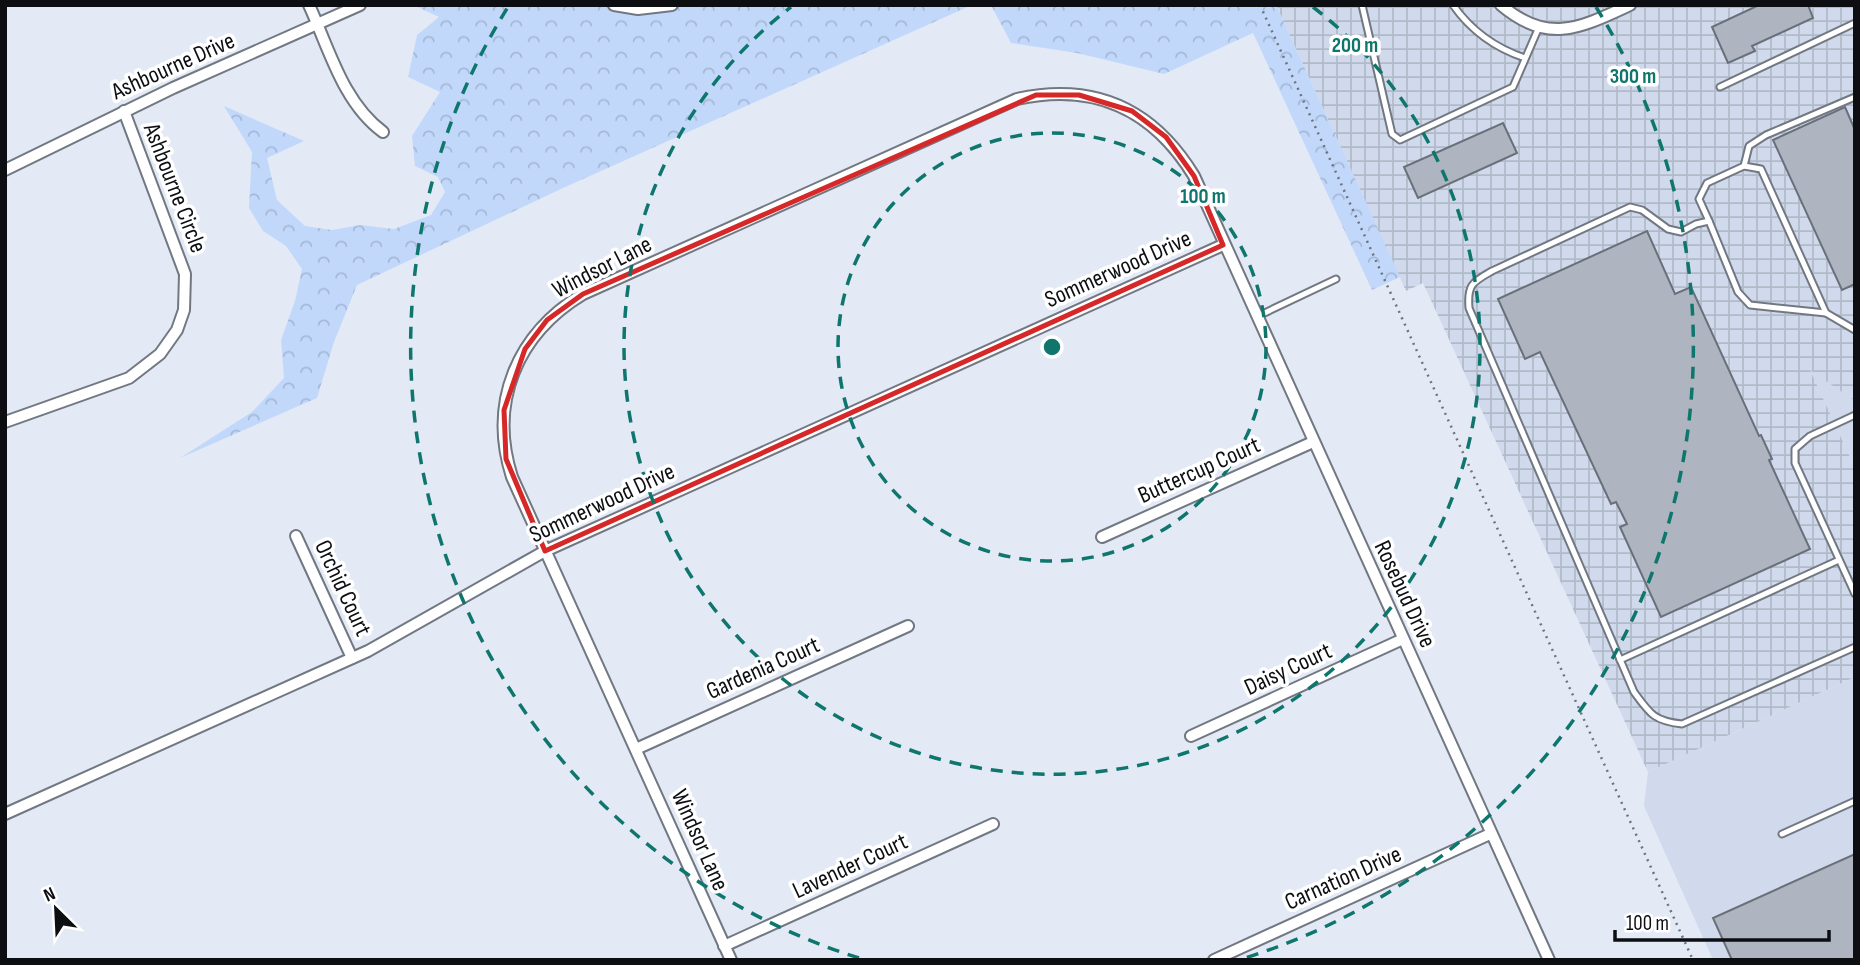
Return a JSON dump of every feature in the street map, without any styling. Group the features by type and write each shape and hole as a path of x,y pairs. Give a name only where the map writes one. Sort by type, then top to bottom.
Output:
{"street":[{"path":"309,5 352,98 366,118 383,132"},
{"name":"Ashbourne Drive","path":"5,170 124,111 360,5"},
{"path":"614,5 638,9 672,5"},
{"path":"1501,5 1521,20 1556,30 1575,28 1630,5"},
{"name":"Windsor Lane","path":"731,960 545,551 506,459 504,410 508,388 525,349 542,327 571,301 596,288 1017,99 1052,94 1079,95 1111,103 1150,122 1180,153 1194,176 1223,245"},
{"name":"Ashbourne Circle","path":"5,422 129,378 160,354 177,330 184,310 185,274 124,111"},
{"name":"Rosebud Drive","path":"1223,245 1549,960"},
{"name":"Sommerwood Drive","path":"5,814 352,658 545,551 1223,245"},
{"name":"Buttercup Court","path":"1101,537 1313,442"},
{"name":"Orchid Court","path":"296,537 352,658"},
{"name":"Gardenia Court","path":"636,749 908,626"},
{"name":"Daisy Court","path":"1191,736 1403,639"},
{"name":"Lavender Court","path":"724,946 993,824"},
{"name":"Carnation Drive","path":"1214,960 1490,834"}],"lane":[{"path":"1362,5 1392,134 1401,140 1513,87 1539,27"},
{"path":"1453,5 1480,35 1502,51 1525,58"},
{"path":"1720,87 1855,23"},
{"path":"1744,166 1749,146 1766,135 1855,97"},
{"path":"1826,313 1761,169 1744,166 1707,183 1699,199 1738,292 1750,305 1826,313 1855,330"},
{"path":"1709,221 1681,232 1668,229 1642,210 1630,207 1473,282 1468,292 1469,307 1634,692 1649,714 1663,722 1682,724 1855,648"},
{"path":"1256,317 1336,279"},
{"path":"1855,415 1810,436 1795,449 1795,463 1855,594"},
{"path":"1620,660 1839,560"},
{"path":"1782,834 1855,801"}],"path":[{"path":"1260,5 1693,960"}],"highlighted area":[{"path":"1036,95 1079,95 1132,111 1166,137 1194,176 1223,245 545,551 506,459 504,410 525,349 547,320 583,294"}],"shaded area":[{"path":"1276,5 1855,5 1855,401 1810,370 1855,468 1855,677 1648,772 1423,283 1406,291"},
{"path":"1809,369 1855,401 1855,468"},
{"path":"1855,677 1855,960 1713,960 1644,806 1648,772"}],"green space":[{"path":"413,5 972,5 563,188 357,285 334,342 317,398 180,458 252,412 284,378 281,340 295,301 302,269 286,246 263,231 249,208 252,152 224,106 304,141 267,158 277,200 305,226 332,230 360,225 394,229 431,215 445,192 438,177 415,166 412,136 440,92 408,77 417,35 439,17"},
{"path":"991,5 1276,5 1400,277 1372,290 1253,33 1164,74 1077,53 1011,43"}],"building":[{"path":"1759,5 1808,5 1813,18 1752,46 1755,51 1728,63 1712,27"},
{"path":"1845,107 1855,130 1855,284 1842,290 1773,140"},
{"path":"1503,123 1517,153 1418,198 1404,167"},
{"path":"1647,231 1675,294 1691,287 1772,459 1769,460 1810,549 1661,617 1620,527 1627,524 1616,502 1611,504 1540,352 1525,359 1498,299"},
{"path":"1855,854 1855,960 1732,960 1713,918"}]}
